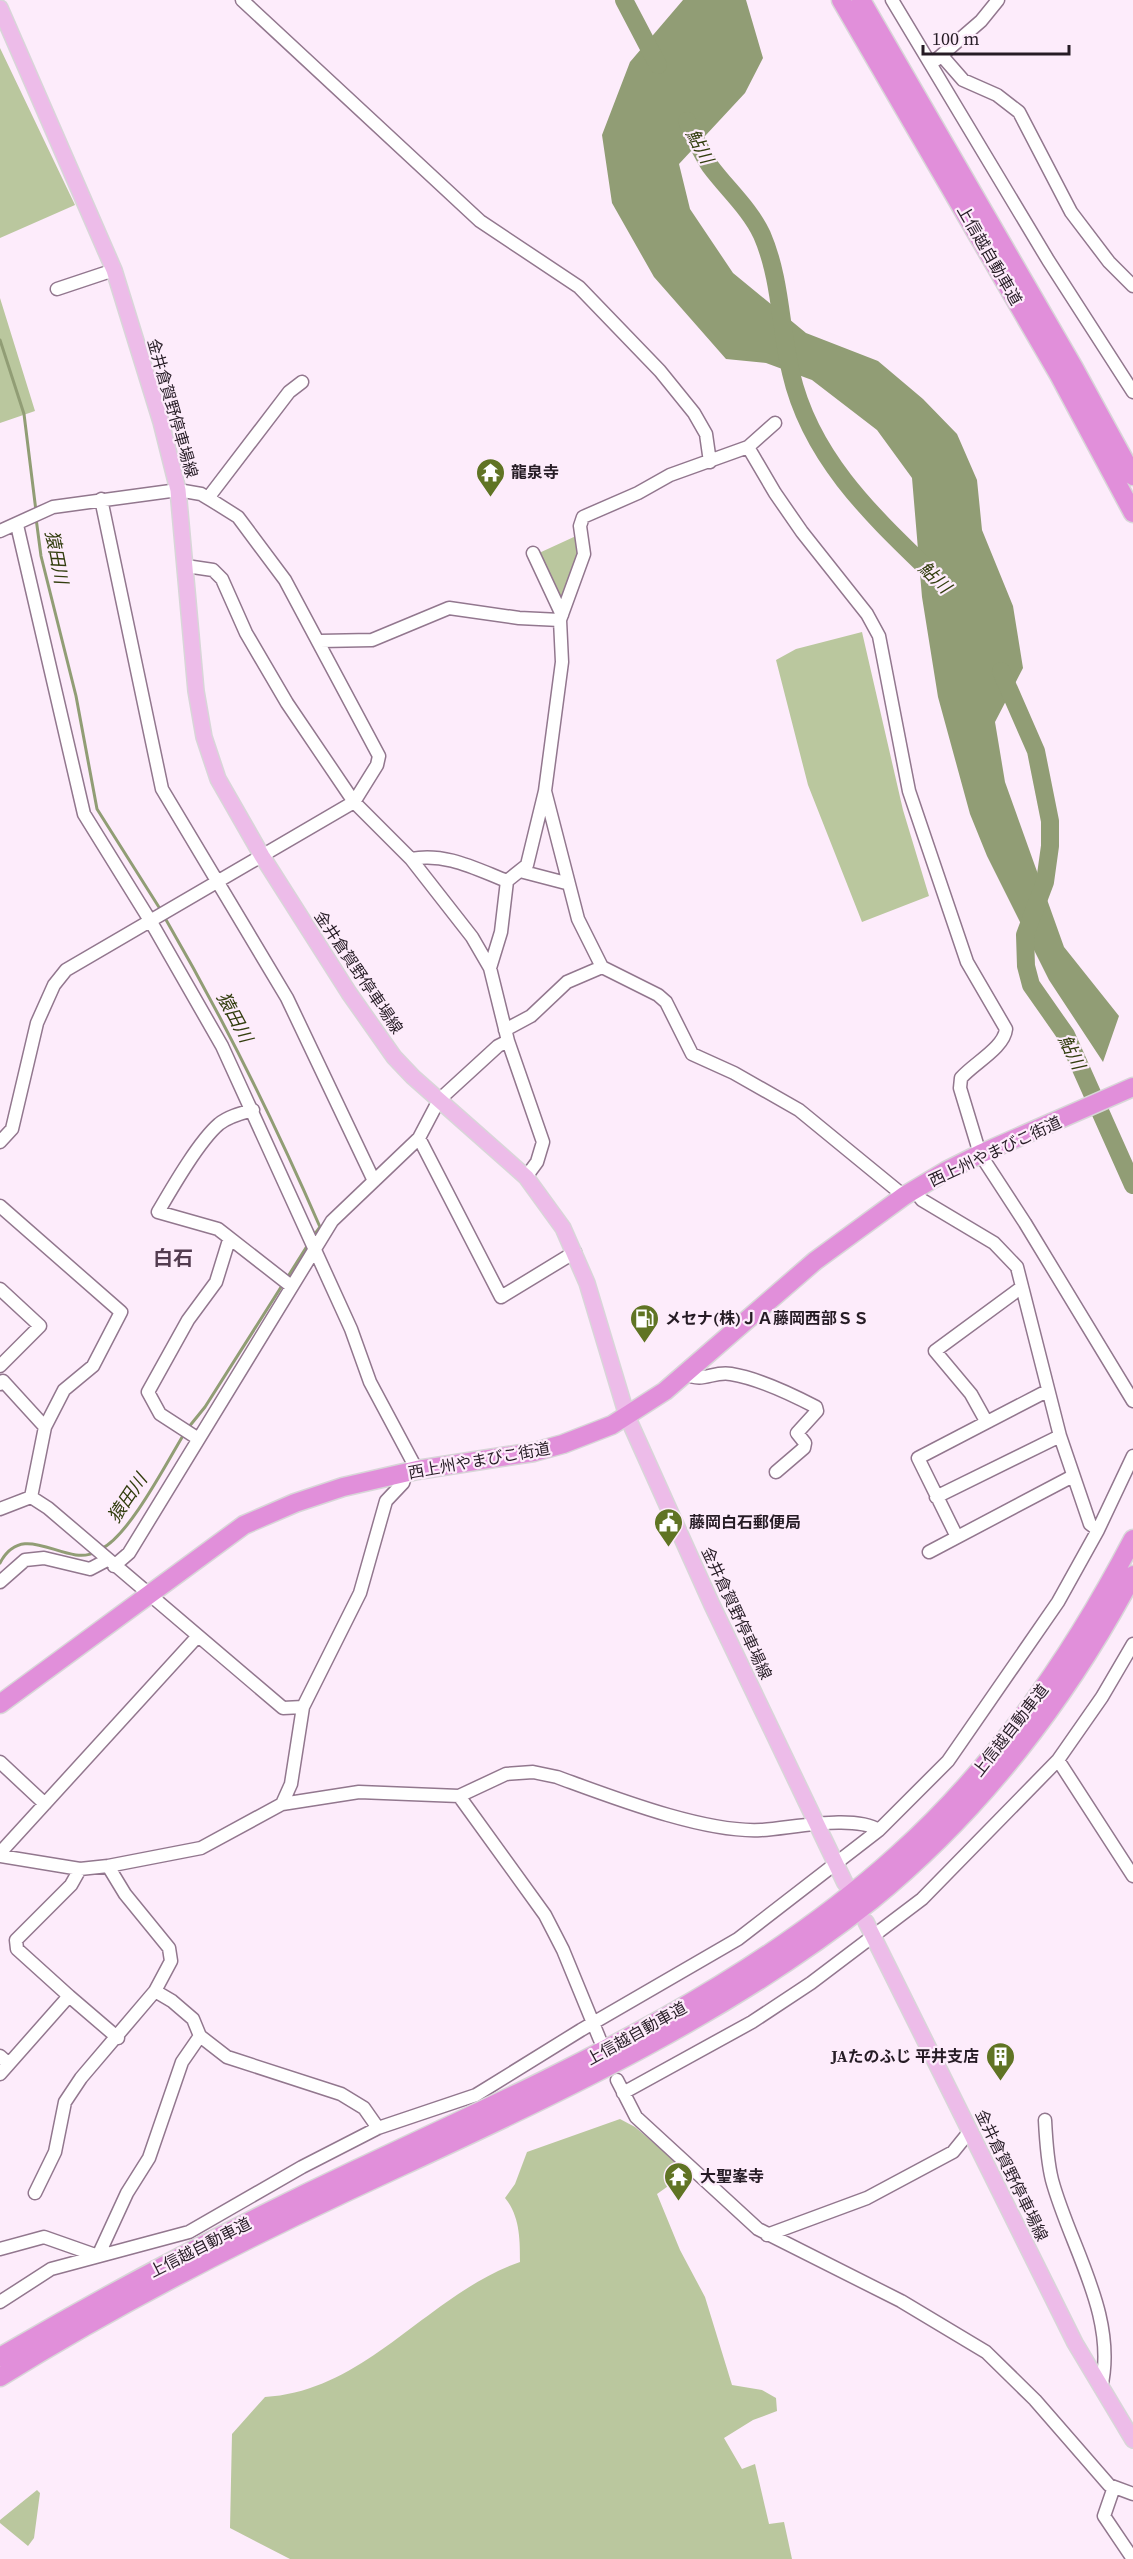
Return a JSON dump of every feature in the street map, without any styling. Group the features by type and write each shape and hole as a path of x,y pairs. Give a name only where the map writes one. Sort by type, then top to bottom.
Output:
{"highway":[{"name":"上信越自動車道","path":"841,0 1059,375 1133,513"},
{"name":"上信越自動車道","path":"861,0 1074,368 1133,476"},
{"name":"西上州やまびこ街道","path":"0,1704 244,1525 343,1487 411,1472 534,1452 596,1432 627,1416 685,1374 815,1261 909,1193 980,1154 1133,1088"},
{"name":"上信越自動車道","path":"0,2357 126,2286 235,2229 610,2048 698,1999 789,1941 900,1852 990,1758 1071,1649 1133,1539"},
{"name":"上信越自動車道","path":"0,2377 137,2298 255,2237 544,2100 642,2049 750,1987 806,1949 874,1898 910,1866 1003,1769 1084,1659 1133,1575"}],"main road":[{"name":"金井倉賀野停車場線","path":"0,8 114,270 161,422 177,490 186,566 196,691 204,737 218,779 262,856 349,993 394,1057 526,1177 550,1206 575,1252 627,1416 712,1605 844,1883"},
{"name":"金井倉賀野停車場線","path":"866,1922 1075,2343 1133,2440"}],"street":[{"path":"242,0 480,221 579,287 660,371 694,412 706,434 710,462"},
{"path":"892,0 1048,260 1133,392"},
{"path":"930,63 942,56 981,21 998,0"},
{"path":"942,56 963,80 997,95 1019,112 1071,212 1109,262 1133,286"},
{"path":"57,289 114,270"},
{"path":"208,498 289,392 302,382"},
{"path":"490,968 501,932 507,881 527,865 545,791 562,662 561,618 584,554 579,526 583,517 638,493 670,475 748,447 775,423"},
{"path":"748,447 775,493 867,614 879,636 909,791 967,962 1006,1029 1006,1036 999,1044 961,1078 960,1088 980,1154 1025,1223 1133,1401"},
{"path":"0,531 53,507 177,490 208,498 238,517 285,580 320,641 379,756 377,765 354,802 66,970 54,985 37,1023 12,1129 0,1142"},
{"path":"101,500 162,789 287,998 375,1181"},
{"path":"17,525 84,814 151,922 222,1046 254,1110 351,1329 370,1382 411,1472 386,1501 360,1593 303,1707 291,1784 282,1804"},
{"path":"533,553 561,618"},
{"path":"186,566 213,570 222,579 246,633 287,703 354,802 411,859 472,936 490,968 507,1036 543,1142 537,1162 526,1177"},
{"path":"320,641 372,640 449,608 519,618 561,618"},
{"path":"545,791 549,799 566,883 578,920 602,967 658,995 666,1002 692,1054 734,1073 799,1110 909,1193 994,1243 1011,1258 1017,1267 1060,1436 1090,1524 1098,1530"},
{"path":"411,859 429,855 447,859 507,881"},
{"path":"520,871 566,883"},
{"path":"0,1582 25,1560 44,1558 90,1569 111,1563 129,1553 195,1437 289,1284 332,1221 419,1138 439,1100 507,1036 567,982 602,967"},
{"path":"254,1110 230,1117 218,1124 178,1177 158,1212 218,1229 229,1240 289,1284"},
{"path":"419,1138 501,1297 575,1252"},
{"path":"0,1206 121,1312 93,1366 64,1390 45,1427 31,1497"},
{"path":"195,1437 160,1414 148,1392 188,1320 216,1282 229,1240"},
{"path":"986,1422 971,1394 935,1351 1022,1287"},
{"path":"0,1289 40,1326 0,1366"},
{"path":"685,1374 701,1379 716,1374 732,1374 792,1394 816,1407 817,1411 797,1433 805,1443 804,1448 776,1472"},
{"path":"1,1381 45,1427"},
{"path":"957,1537 918,1458 1047,1391"},
{"path":"936,1497 1060,1436"},
{"path":"0,2302 51,2269 189,2232 302,2167 378,2128 476,2095 738,1939 879,1830 929,1782 967,1736 1058,1602 1098,1530 1133,1456"},
{"path":"929,1552 1073,1476"},
{"path":"0,1509 31,1497"},
{"path":"31,1497 48,1508 147,1595 283,1708 303,1707"},
{"path":"0,1855 197,1637"},
{"path":"623,2093 752,2022 874,1937 922,1899 958,1866 1058,1760 1102,1697 1133,1644"},
{"path":"1058,1760 1133,1876"},
{"path":"0,1762 45,1804"},
{"path":"0,1855 80,1869 108,1866 201,1848 282,1804 359,1792 459,1797 506,1774 533,1772 702,1824 758,1830 859,1823 879,1830"},
{"path":"459,1797 545,1915 563,1950 600,2040"},
{"path":"35,2193 55,2152 65,2102 81,2078 118,2038 155,1991 171,1962 169,1948 125,1894 108,1866"},
{"path":"80,1869 71,1885 16,1940 17,1949 118,2038"},
{"path":"155,1991 193,2019 200,2036 227,2057 354,2100 372,2117 378,2128"},
{"path":"0,2074 4,2060 69,1996"},
{"path":"98,2256 127,2193 149,2158 182,2062 200,2036"},
{"path":"617,2080 636,2117 767,2235 901,2301 986,2352 1035,2400 1080,2454 1114,2487 1133,2494"},
{"path":"1046,2120 1046,2150 1052,2182 1095,2302 1106,2352 1101,2388"},
{"path":"767,2235 867,2198 953,2152 970,2131"},
{"path":"0,2248 44,2236 98,2256"},
{"path":"1114,2487 1104,2516 1132,2559"}],"shaded area":[{"path":"0,48 75,205 0,238"},
{"path":"0,298 35,411 0,423"},
{"path":"576,536 580,557 563,605 539,553"},
{"path":"862,632 903,810 929,896 862,922 808,785 776,660 796,649"},
{"path":"620,2119 635,2127 688,2172 657,2194 680,2250 705,2297 732,2385 762,2390 776,2398 777,2411 753,2420 724,2438 742,2469 755,2464 769,2524 784,2522 792,2559 290,2559 230,2528 232,2434 265,2397 301,2391 335,2378 366,2360 456,2296 487,2277 520,2262 516,2220 505,2198 515,2184 527,2152"},
{"path":"37,2490 40,2493 34,2538 28,2546 0,2523 0,2520"}],"water":[{"path":"683,0 746,0 763,58 745,93 679,164 690,209 733,273 806,333 878,361 923,399 957,434 977,480 982,530 1013,606 1023,668 995,722 1005,782 1064,947 1119,1016 1103,1062 1049,980 987,856 970,814 938,697 922,597 912,478 877,430 812,380 766,363 726,359 654,277 612,203 602,135 630,62"}],"waterway":[{"name":"鮎川","path":"624,0 658,65"},
{"name":"鮎川","path":"687,121 710,166 745,208 762,235 777,286 791,373 800,404 814,433 848,486 936,577"},
{"name":"猿田川","path":"0,340 24,414 36,511"},
{"name":"猿田川","path":"36,518 41,556 76,696 97,809 162,912"},
{"name":"鮎川","path":"1001,671 1036,751 1050,821 1050,846 1045,882 1025,935 1026,966 1031,985 1066,1035 1133,1185"},
{"name":"猿田川","path":"165,918 247,1070 285,1148 320,1227 312,1238"},
{"name":"猿田川","path":"287,1278 309,1243"},
{"name":"猿田川","path":"188,1428 205,1407 283,1284"},
{"name":"猿田川","path":"101,1549 112,1541 135,1514 184,1434"},
{"name":"猿田川","path":"0,1563 10,1550 21,1545 33,1544 71,1554 84,1555 96,1552"}],"place":[{"name":"龍泉寺","path":"490,498"},
{"name":"メセナ(株)ＪＡ藤岡西部ＳＳ","path":"644,1344"},
{"name":"藤岡白石郵便局","path":"668,1548"},
{"name":"JAたのふじ 平井支店","path":"1000,2082"},
{"name":"大聖峯寺","path":"679,2202"}],"district":[{"name":"白石","path":"173,1258"}]}
